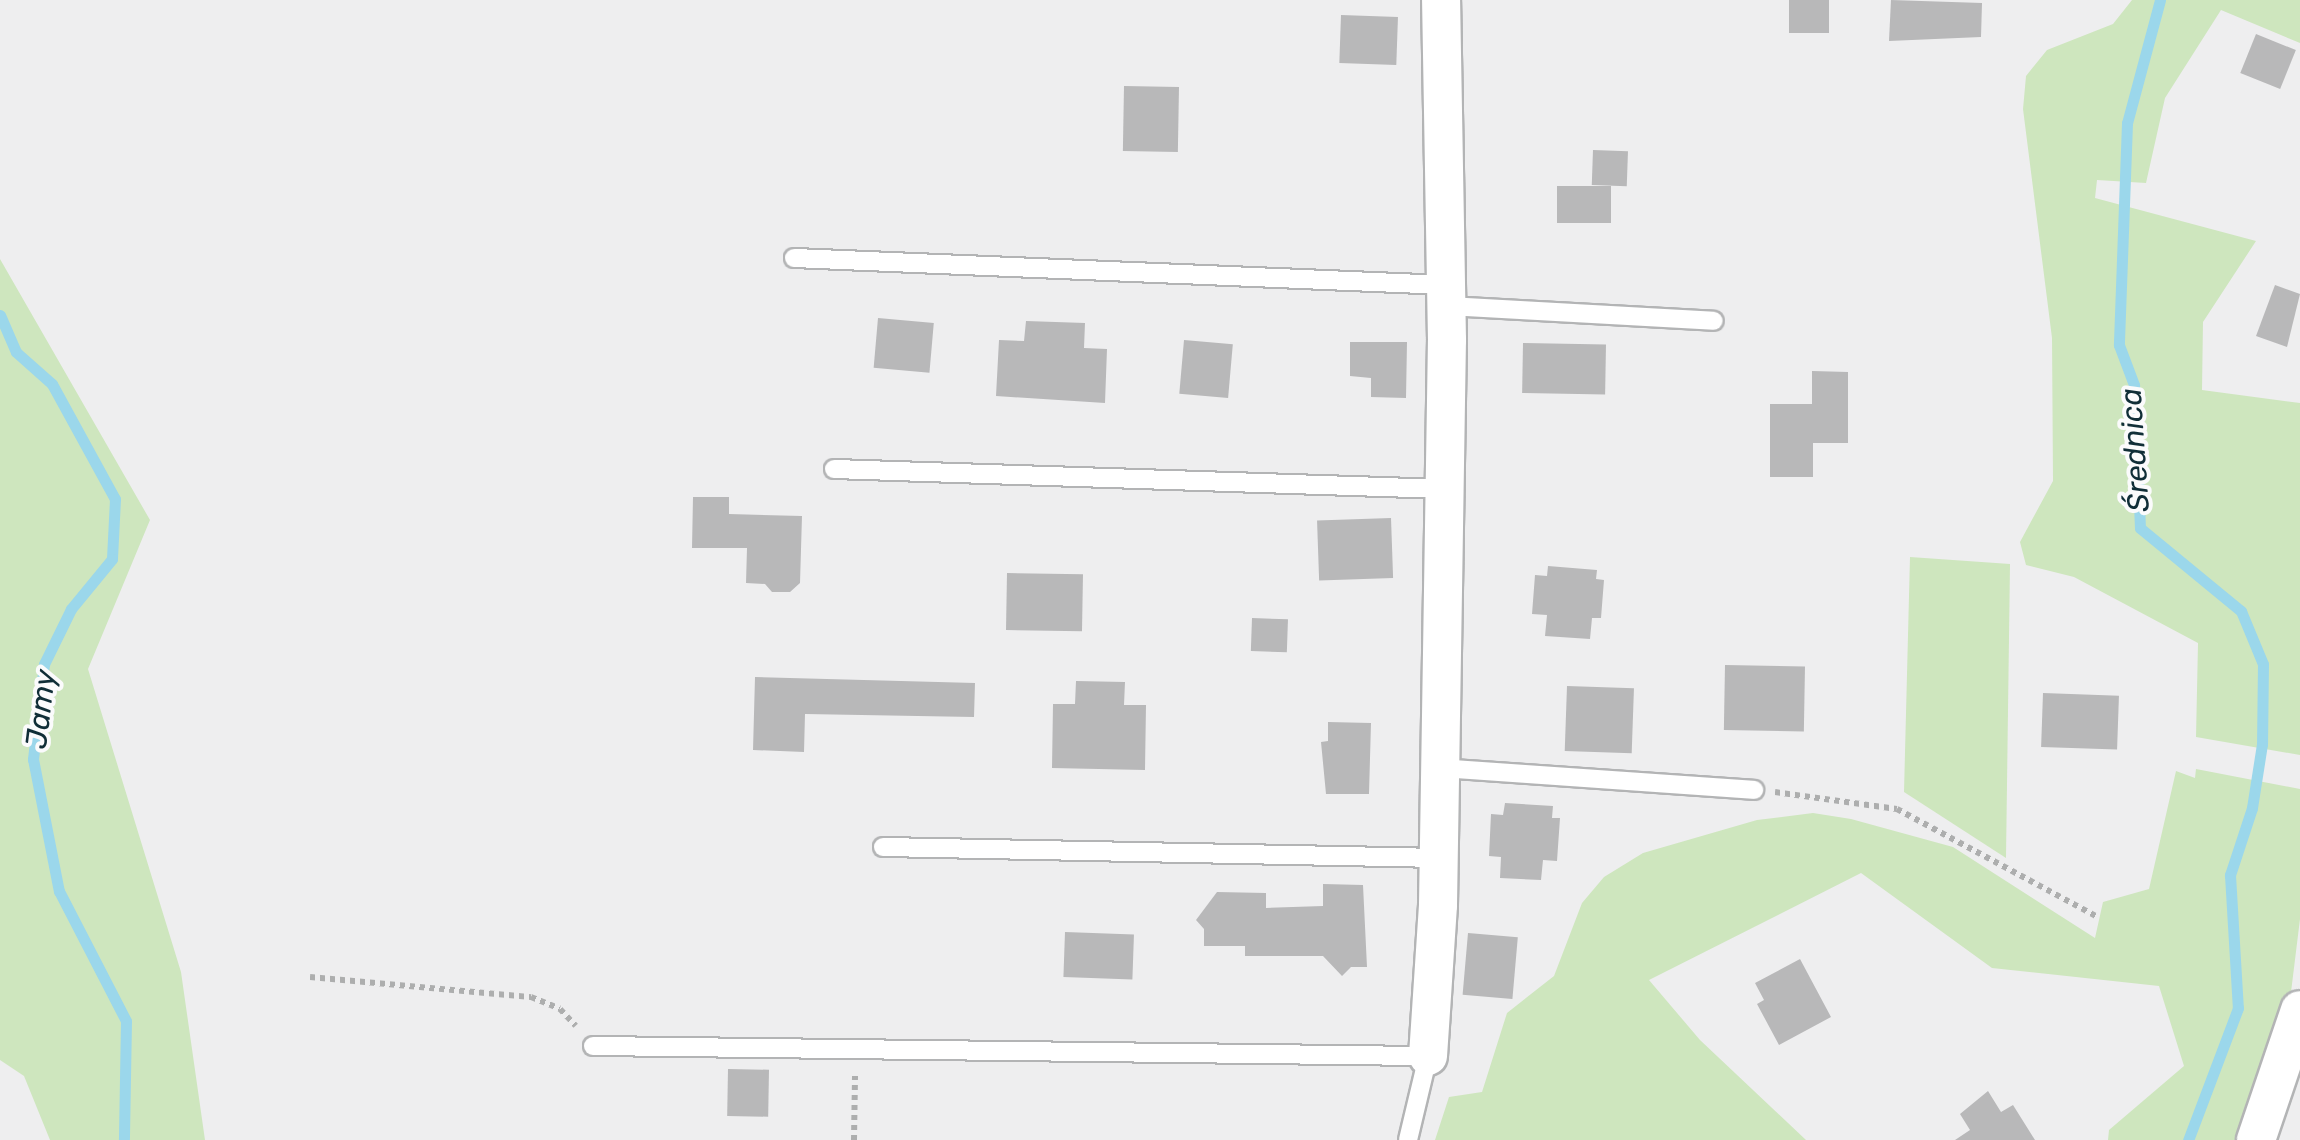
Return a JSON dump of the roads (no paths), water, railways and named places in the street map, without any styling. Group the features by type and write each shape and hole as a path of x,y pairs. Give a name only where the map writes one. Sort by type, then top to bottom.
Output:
{"street":[{"path":"1428,1056 1439,858 1447,296 1442,0"},
{"path":"2263,1123 2300,1010"}],"lane":[{"path":"794,258 1447,296 1714,321"},
{"path":"834,469 1444,489"},
{"path":"1440,768 1754,790"},
{"path":"884,847 1439,858"},
{"path":"593,1046 1428,1056 1408,1140"}],"waterway":[{"name":"Średnica","path":"2160,0 2127,123 2119,345 2134,385 2140,528 2241,611 2263,664 2262,744 2252,808 2230,875 2238,1008 2188,1140"},
{"name":"Jamy","path":"0,315 16,352 52,384 115,499 112,559 71,609 44,664 33,759 59,891 126,1021 124,1140"}]}
